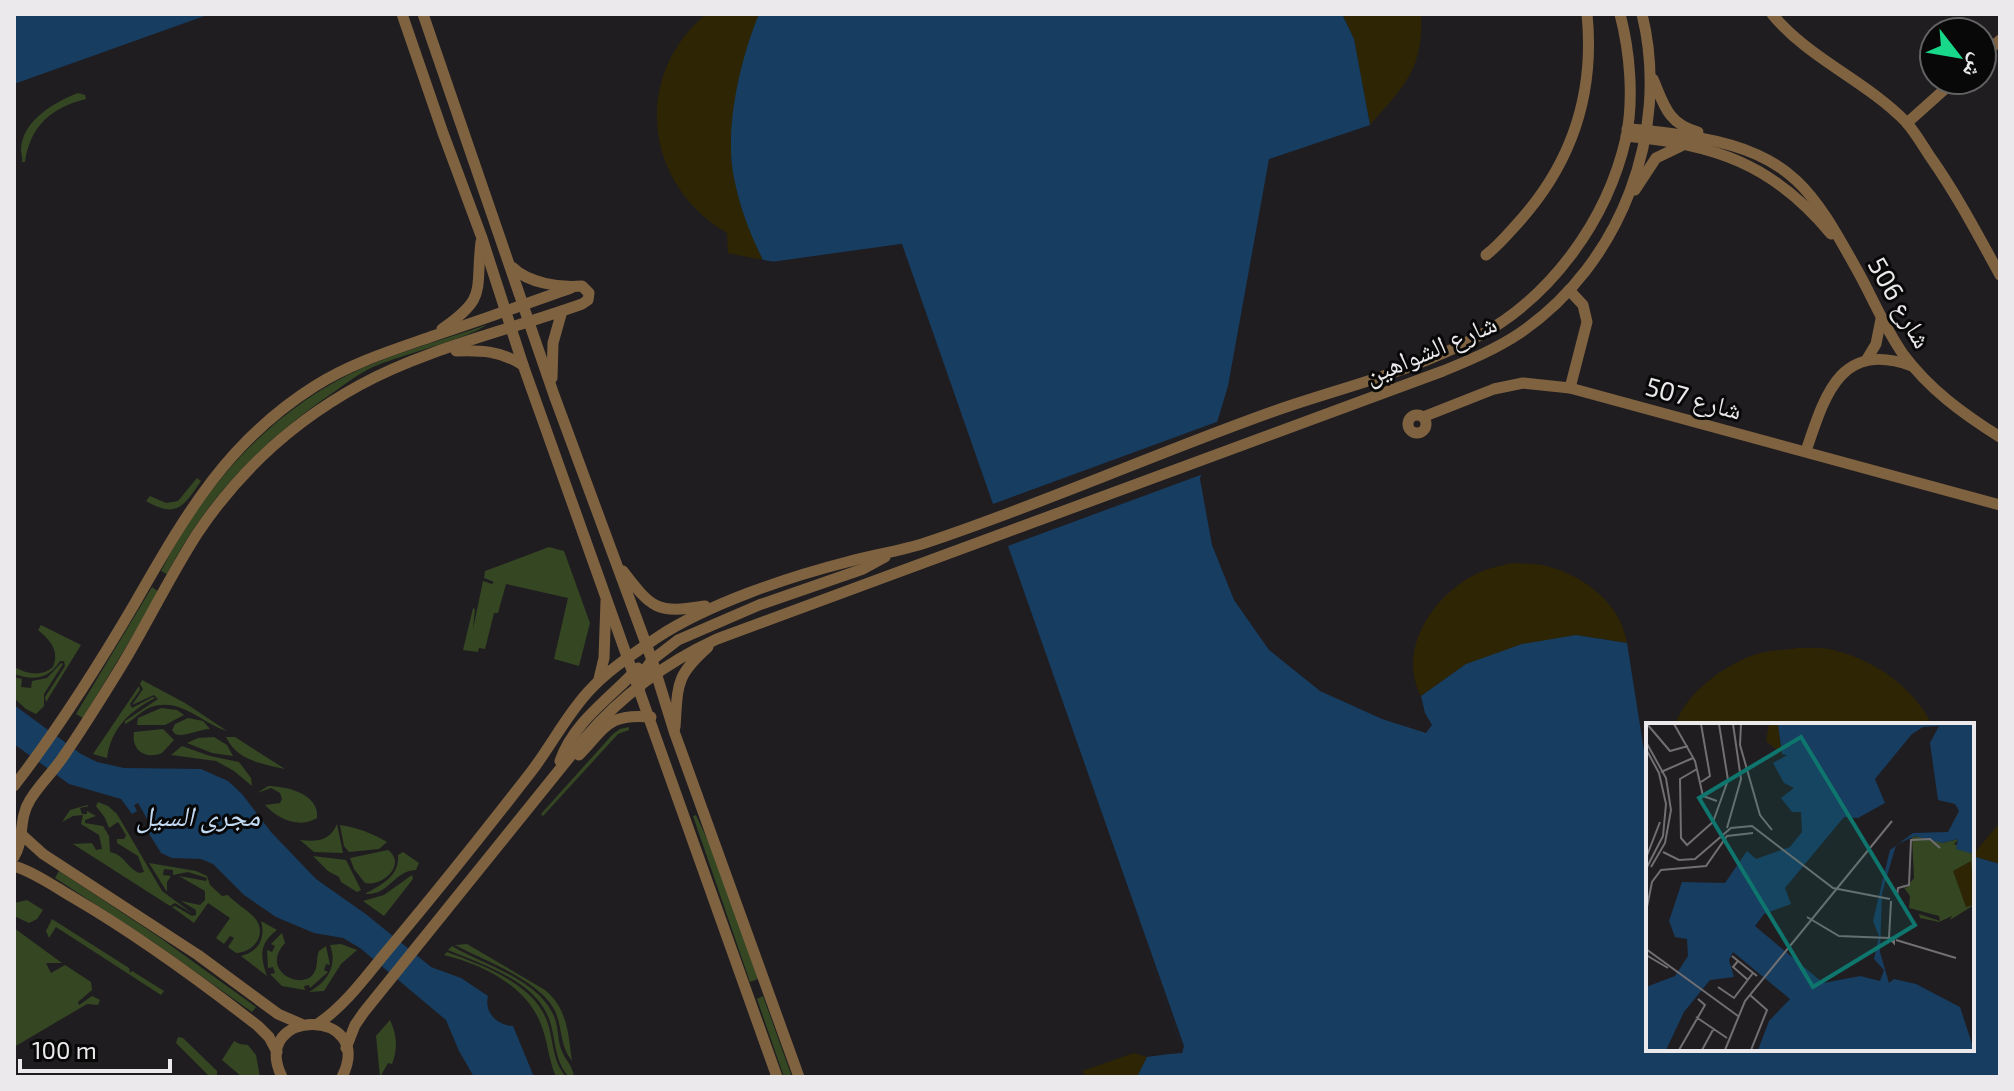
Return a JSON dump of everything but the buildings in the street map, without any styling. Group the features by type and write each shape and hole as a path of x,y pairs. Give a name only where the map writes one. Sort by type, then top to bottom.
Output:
{"street":[{"path":"402,14 482,238 523,365 777,1077"},
{"path":"423,14 554,395 652,660 675,734 799,1077"},
{"path":"1486,255 1496,248 1541,196 1567,152 1585,94 1590,40 1587,14"},
{"name":"شارع الشواهين","path":"726,602 821,569 926,542 1283,408 1435,357 1475,338 1527,304 1548,284 1590,226 1603,200 1626,133 1630,103 1627,50 1620,14"},
{"name":"شارع الشواهين","path":"559,768 605,715 685,654 717,639 1474,358 1522,332 1569,290 1599,252 1628,196 1646,134 1650,102 1650,74 1642,14"},
{"path":"1772,14 1799,42 1858,81 1907,123 1952,188 2000,275"},
{"name":"شارع 506","path":"1650,74 1671,118 1716,141"},
{"path":"1907,123 1937,96"},
{"name":"شارع 506","path":"1626,133 1716,141 1750,150 1785,169 1815,201 1838,233 1881,318 1913,366 1953,405 2000,437"},
{"name":"شارع 506","path":"1646,134 1726,155 1752,166 1791,194 1843,245"},
{"path":"1628,196 1656,158 1683,146"},
{"path":"431,337 464,314 476,297 480,285 482,238"},
{"path":"510,266 531,280 575,287"},
{"path":"14,786 88,681 189,510 235,454 274,417 318,384 377,356 575,287 582,286 588,290 588,300 562,311 380,375 330,402 287,433 246,472 198,533 83,727 29,801 18,825 19,848 14,857"},
{"path":"1569,290 1583,305 1587,322 1570,388"},
{"path":"554,395 551,354 562,311"},
{"path":"1806,451 1831,388 1847,371 1867,359 1876,344 1881,318"},
{"path":"440,352 488,351 507,356 523,365"},
{"path":"1867,359 1889,358 1913,366"},
{"name":"شارع 507","path":"1423,417 1494,389 1523,383 1570,388 2000,505"},
{"path":"640,687 652,660 688,635 759,605 863,569 895,550"},
{"path":"615,561 644,597 657,607 682,610 726,602"},
{"path":"598,683 604,658 606,592"},
{"path":"319,1023 344,1003 404,931 531,773 582,700 598,683 646,645 683,622 726,602"},
{"path":"675,734 680,680 688,665 717,639"},
{"path":"559,768 562,754 580,726 635,672 644,657 646,645"},
{"path":"345,1074 346,1048 359,1019 559,768 579,755 616,719 631,715 651,717"},
{"path":"18,825 43,854 198,955 278,1014 301,1024 319,1023 333,1030 346,1048"},
{"path":"14,866 98,912 258,1026 277,1052 282,1077"},
{"path":"277,1052 288,1032 301,1024"}],"green space":[{"path":"78,93 85,95 86,99 63,107 45,120 32,138 25,162 22,162 23,139 33,121 50,107"},
{"path":"486,325 467,335 372,368 305,412 237,474 199,521 167,574 161,571 198,508 221,479 245,451 301,403 365,367"},
{"path":"197,478 201,481 179,507 165,509 146,501 150,496 166,503 178,501"},
{"path":"549,547 564,551 590,623 579,666 554,659 568,598 506,584 498,613 494,613 485,649 479,648 478,652 463,650 473,608 473,629 483,581 494,582 484,578 485,571"},
{"path":"152,587 159,592 83,718 76,714"},
{"path":"41,625 81,645 46,702 45,697 65,666 64,661 40,677 14,674 14,667 34,673 53,667 54,651 38,630"},
{"path":"61,663 44,694 44,706 36,714 14,698 14,677 22,679 21,687 31,688 32,681 47,678"},
{"path":"142,680 185,703 227,731 172,705 151,707 125,724 158,699 154,695 132,705 143,689 140,684"},
{"path":"139,686 140,690 130,704 132,708 155,698 117,729 107,758 93,754"},
{"path":"161,708 177,710 184,715 165,725 137,725 138,718"},
{"path":"188,718 203,721 210,729 175,734 172,730 175,724"},
{"path":"629,727 629,730 618,734 543,816 541,814 613,734"},
{"path":"163,729 174,740 162,753 150,755 140,752 135,744 134,732"},
{"path":"214,737 227,745 233,756 212,753 187,743 198,738"},
{"path":"226,737 235,737 285,769 244,756"},
{"path":"182,746 239,762 251,778 252,786 216,761 171,755"},
{"path":"268,786 292,790 308,797 317,818 303,823 289,821 276,814 265,805 280,803 280,793 271,788 257,793"},
{"path":"98,802 117,814 162,891 192,913 175,903 170,906 73,844 92,843 96,850 102,849 99,835 81,824 83,815 62,822 70,810 87,805 80,808 82,814 87,814 87,811 96,816 85,820 85,823 103,826 109,836 110,852 139,873 144,872 138,856 117,843 117,839 124,839 126,835 118,822 109,828 96,806"},
{"path":"696,815 716,858 758,979 750,982 693,816"},
{"path":"337,824 343,853 314,852 300,840 322,839 331,834"},
{"path":"340,825 365,831 387,842 379,849 349,852 344,846"},
{"path":"388,850 395,862 394,868 379,882 365,883 350,858"},
{"path":"403,852 419,863 416,870 402,874 380,891 365,894 392,875 398,855"},
{"path":"313,856 346,860 361,890 357,892 341,882"},
{"path":"149,863 196,871 207,876 210,885 222,896 228,895 258,922 258,940 249,949 236,953 228,947 234,938 230,936 224,944 216,938 230,918 208,903 194,923 172,907 196,915 196,910 181,901 200,905 205,900 205,891 179,876 206,881 207,878 188,872 173,875 173,870 164,869 163,875 171,876 167,882 167,892"},
{"path":"59,871 159,937 256,1007 252,1012 155,943 55,878"},
{"path":"412,875 413,879 384,916 363,901 384,895"},
{"path":"27,900 43,910 37,919 29,923 14,916 14,903"},
{"path":"52,919 129,968 130,973 132,971 164,991 161,995 56,927 49,938 46,931"},
{"path":"261,921 277,930 264,945 263,963 267,976 241,956 259,944"},
{"path":"14,928 62,963 46,963 51,973 65,965 91,982 92,990 78,1002 79,1005 92,996 100,1000 98,1005 87,1004 14,1047"},
{"path":"282,933 285,943 278,953 277,963 286,976 294,979 310,977 316,969 319,951 326,946 330,965 326,964 324,970 328,972 310,988 309,985 304,986 305,990 282,986 270,974 275,973 273,967 268,968 267,950 272,952 275,946 271,944"},
{"path":"341,944 357,950 341,964 324,991 309,992 329,973 333,960 330,945"},
{"path":"467,944 553,997 566,1022 572,1061 565,1049 557,1015 546,998 523,980 455,945"},
{"path":"452,946 521,981 544,1000 554,1017 561,1049 574,1077 569,1077 561,1065 551,1025 535,997 509,977 448,950"},
{"path":"447,952 506,978 532,998 542,1010 556,1058 566,1077 556,1077 540,1022 524,997 487,970 444,955"},
{"path":"763,996 792,1077 784,1077 757,999"},
{"path":"390,1020 395,1053 392,1064 388,1063 380,1077 376,1036"},
{"path":"178,1037 183,1038 217,1071 217,1077 210,1077 176,1043"},
{"path":"234,1041 248,1045 256,1055 260,1077 242,1077 222,1060"}],"sand":[{"path":"706,14 759,14 731,160 741,207 763,260 728,253 727,233 699,212 679,187 665,159 658,129 658,98 666,68 682,40"},
{"path":"1342,14 1421,14 1415,63 1402,87 1370,125 1354,39"},
{"path":"1512,563 1550,567 1588,585 1609,604 1627,643 1576,635 1466,664 1421,696 1414,678 1413,660 1423,625 1446,595 1461,583 1476,574"},
{"path":"1817,648 1861,659 1902,686 1931,723 1676,723 1688,701 1710,680 1735,663 1760,653"},
{"path":"2000,824 2000,864 1974,857 1974,854"},
{"path":"1134,1053 1147,1057 1137,1077 1086,1077 1082,1071"}],"water":[{"path":"14,14 210,14 14,84"},
{"path":"759,14 1342,14 1354,39 1370,125 1269,159 1228,386 1200,479 1212,545 1234,600 1269,650 1320,691 1382,719 1426,733 1432,725 1421,696 1466,664 1522,644 1576,635 1627,643 1646,763 1646,1051 1974,1051 1974,857 2000,864 2000,1077 1137,1077 1147,1057 1183,1052 901,244 771,262 763,260 739,200 731,159 736,95"},
{"name":"مجرى السيل","path":"14,705 81,754 97,762 124,768 201,769 228,781 316,879 367,915 431,967 461,978 488,996 488,1008 493,1017 513,1026 534,1077 474,1077 446,1020 360,948 343,938 314,933 276,917 244,895 213,864 201,859 172,858 161,853 148,832 153,829 138,803 134,805 137,811 132,814 121,799 69,784 14,744"}],"pier":[{"path":"902,244 993,504 1222,420 1206,473 1008,546 1184,1046 1182,1053 1143,1056 1180,1050 1180,1043 899,248 782,266 761,264 758,259 775,262"}]}
